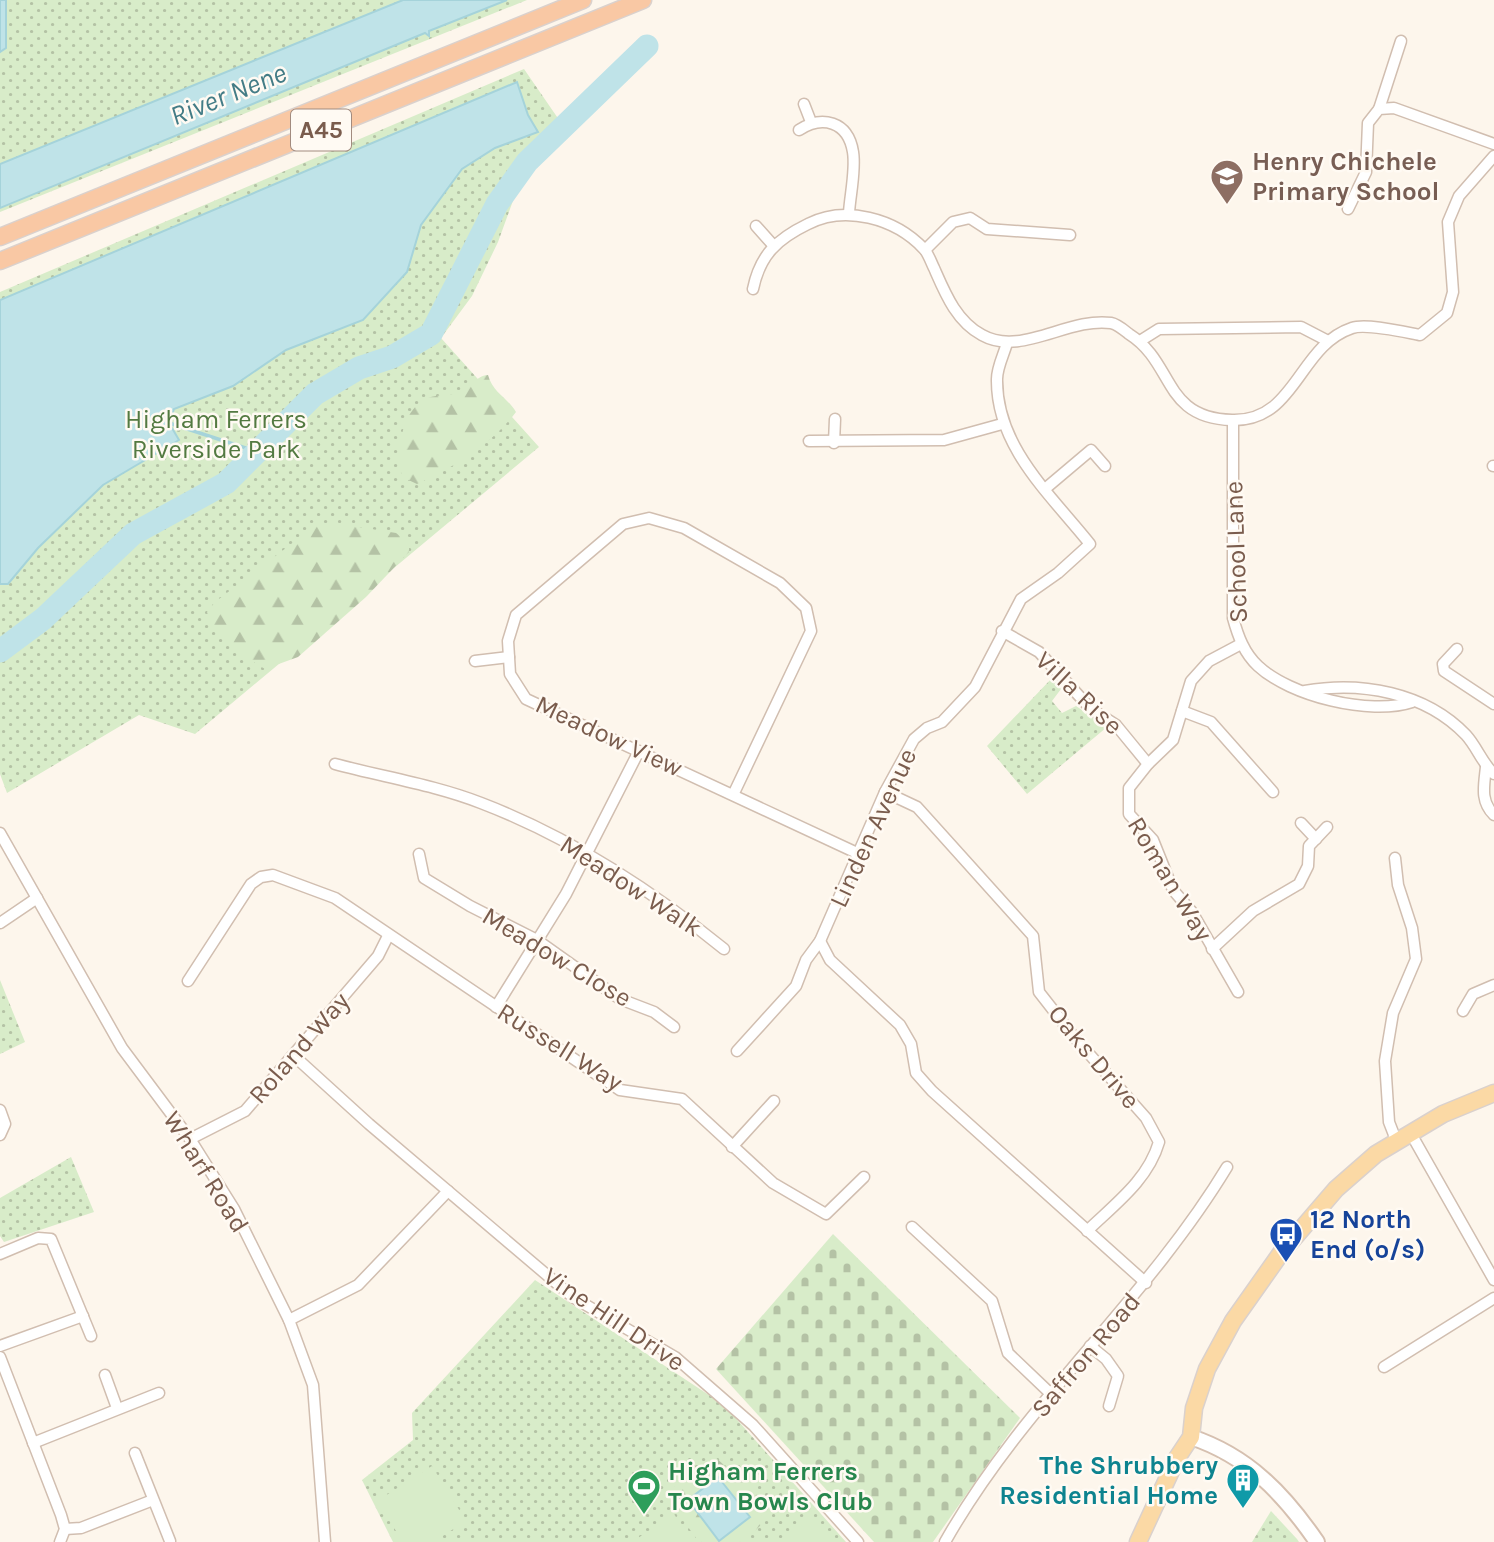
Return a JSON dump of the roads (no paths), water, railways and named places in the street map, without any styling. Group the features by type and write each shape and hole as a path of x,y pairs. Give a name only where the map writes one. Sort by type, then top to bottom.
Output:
{"highway":[{"name":"A45","path":"0,237 583,0"},
{"name":"A45","path":"0,261 643,0"}],"main road":[{"path":"1138,1542 1177,1458 1191,1437 1199,1389 1233,1321 1280,1253 1351,1176 1403,1136 1494,1093"},
{"path":"1191,1437 1219,1447 1265,1478 1292,1506 1317,1542"}],"street":[{"path":"1348,209 1366,172 1368,123 1379,109 1401,41"},
{"path":"804,104 811,122"},
{"path":"1379,109 1394,108 1494,144"},
{"path":"799,130 811,122 825,120 843,131 853,151 849,213"},
{"path":"753,289 758,266 772,245 816,220 849,213 873,218 925,250 948,299 962,321 983,336 1007,343 1080,325 1112,323 1140,341 1159,361 1166,380 1182,405 1208,417 1233,421 1262,416 1282,402 1315,354 1328,341 1354,327 1420,335 1447,313 1453,292 1448,222 1459,196 1494,156"},
{"path":"925,250 953,222 970,218 987,229 1070,235"},
{"path":"756,226 772,245"},
{"path":"1140,341 1159,329 1301,327 1328,341"},
{"name":"Linden Avenue","path":"737,1051 796,986 806,960 820,941 886,792 914,739 928,728 942,722 975,687 1002,631 1021,600 1058,573 1090,544 1020,457 1002,424 997,377 1007,343"},
{"path":"834,443 835,419"},
{"name":"School Lane","path":"1233,421 1233,618 1241,644 1255,664 1273,678 1331,701 1398,707 1412,702"},
{"path":"809,441 834,443 944,440 1002,424"},
{"path":"1046,488 1091,450 1105,467"},
{"name":"Meadow View","path":"733,795 811,631 806,608 780,583 684,528 649,518 623,524 516,615 508,641 510,674 526,699 857,853"},
{"name":"Villa Rise","path":"1002,631 1039,652 1091,709 1116,724 1148,764"},
{"name":"Roman Way","path":"1238,992 1192,912 1173,890 1153,840 1129,814 1129,789 1148,764 1173,740 1191,681 1209,661 1241,644"},
{"path":"1457,649 1443,664 1444,671 1494,704"},
{"path":"475,661 509,657"},
{"path":"1304,691 1335,686 1399,694 1412,702 1432,708 1464,733 1477,748 1490,771 1483,793 1486,807 1494,815"},
{"path":"1182,711 1211,722 1273,792"},
{"path":"496,1007 587,852 639,751"},
{"name":"Meadow Walk","path":"335,764 479,802 587,852 676,910 724,949"},
{"name":"Oaks Drive","path":"886,792 916,807 1033,936 1039,992 1075,1038 1146,1118 1159,1142 1153,1162 1141,1179 1087,1231"},
{"path":"1301,823 1315,839"},
{"name":"Roman Way","path":"1212,949 1253,911 1299,884 1308,866 1308,846 1327,827"},
{"name":"Wharf Road","path":"0,833 122,1048 190,1139 234,1209 289,1320 313,1385 326,1542"},
{"name":"Meadow Close","path":"419,854 424,878 470,906 537,940 620,999 654,1012 674,1027"},
{"path":"1395,858 1398,886 1412,928 1416,959 1393,1013 1385,1061 1389,1122 1403,1136 1494,1280"},
{"name":"Russell Way","path":"188,981 251,884 261,877 273,875 335,898 620,1090 682,1099 773,1183 826,1214 864,1177"},
{"path":"0,923 37,898"},
{"name":"Roland Way","path":"190,1139 245,1111 378,956 388,936"},
{"path":"820,941 830,960 900,1025 911,1044 916,1073 932,1091 1146,1283"},
{"path":"1463,1011 1473,994 1494,985"},
{"name":"Vine Hill Drive","path":"293,1055 574,1298 675,1357 753,1426 858,1542"},
{"path":"732,1147 774,1101"},
{"path":"0,1110 5,1124 0,1135"},
{"name":"Saffron Road","path":"945,1542 989,1474 1090,1346 1146,1283 1227,1167"},
{"path":"289,1320 358,1285 448,1191"},
{"path":"912,1227 992,1301 1007,1353 1052,1395"},
{"path":"0,1254 38,1238 51,1239 91,1336"},
{"path":"1384,1367 1494,1298"},
{"path":"0,1346 83,1316"},
{"path":"1090,1346 1106,1359 1118,1377 1109,1406"},
{"path":"0,1357 5,1386 33,1443 65,1529 61,1542"},
{"path":"105,1375 117,1408"},
{"path":"33,1443 159,1393"},
{"path":"135,1453 170,1541"},
{"path":"65,1529 81,1528 153,1500"}],"water":[{"path":"0,0 6,0 6,48 0,52"},
{"name":"River Nene","path":"403,0 507,0 429,31 429,36 425,33 0,208 0,164"},
{"path":"517,82 528,115 538,132 495,148 462,169 421,225 407,272 363,320 286,350 233,386 174,409 169,423 179,440 103,485 38,548 8,584 0,584 0,300"},
{"path":"718,1477 750,1517 719,1541 688,1500"}],"waterway":[{"path":"0,651 43,619 133,534 226,483 315,394 359,368 392,357 431,334 497,204 527,162 647,46"},
{"path":"169,423 258,452"}],"place":[{"name":"Henry Chichele Primary School","path":"1227,206"},
{"name":"12 North End (o/s)","path":"1286,1264"},
{"name":"The Shrubbery Residential Home","path":"1243,1510"},
{"name":"Higham Ferrers Town Bowls Club","path":"644,1516"}],"park label":[{"name":"Higham Ferrers Riverside Park","path":"216,434"}]}
